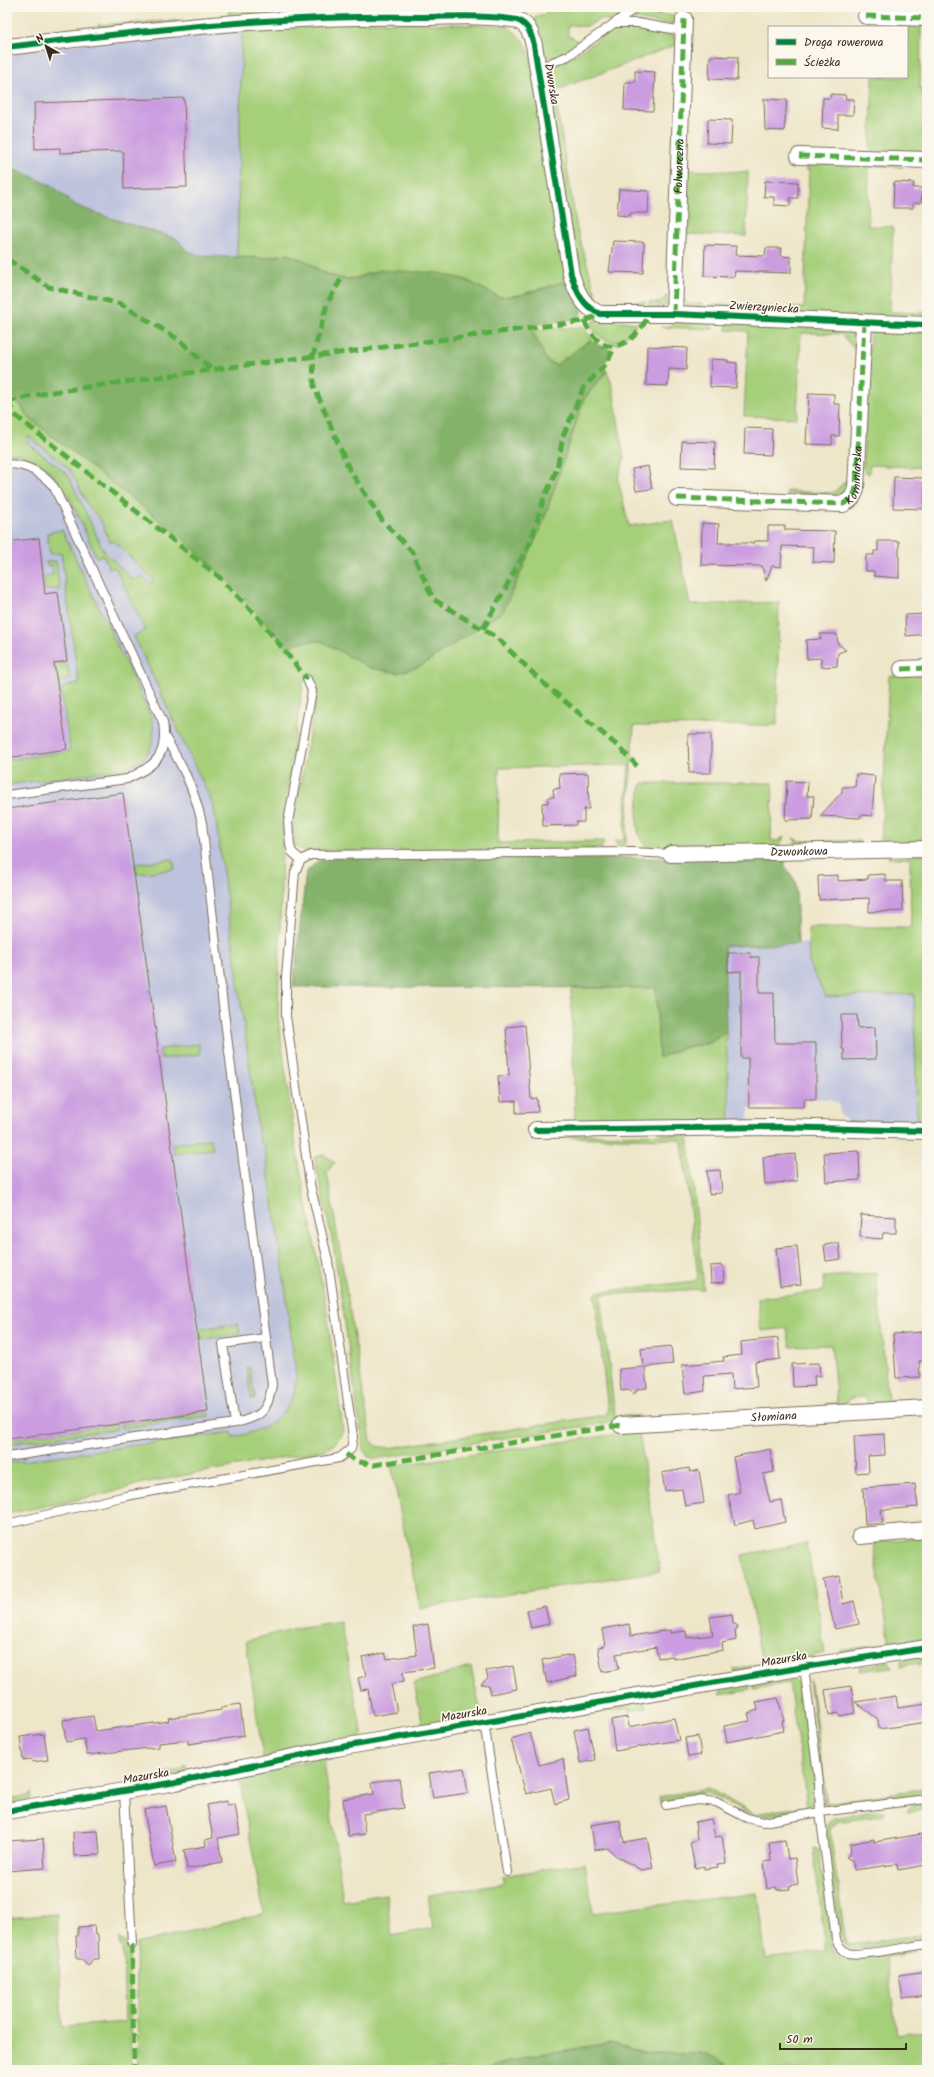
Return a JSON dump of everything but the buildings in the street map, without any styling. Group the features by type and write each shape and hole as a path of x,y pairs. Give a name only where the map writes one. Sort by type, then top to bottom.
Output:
{"street":[{"name":"Dworska","path":"7,47 168,28 305,17 347,11 518,20 524,23 529,29 538,68 571,274 578,295 593,311 600,314"},
{"path":"866,16 927,18"},
{"name":"Folwarczna","path":"674,314 684,25"},
{"path":"799,156 927,160"},
{"name":"Zwierzyniecka","path":"600,314 674,314 927,325"},
{"name":"Kominiarska","path":"677,498 843,504 850,500 854,496 856,488 864,323"},
{"path":"902,669 927,668"},
{"name":"Dzwonkowa","path":"671,854 927,849"},
{"path":"536,1130 778,1128 927,1131"},
{"name":"Słomiana","path":"621,1425 927,1408"},
{"path":"860,1536 927,1530"},
{"name":"Mazurska","path":"7,1811 124,1792 331,1749 804,1667 927,1648"}],"lane":[{"path":"538,68 568,56 637,7"},
{"path":"615,23 684,25"},
{"path":"7,464 25,467 36,471 46,478 54,487 163,722 165,737 162,752 155,761 143,771 127,780 7,795"},
{"path":"301,860 292,852 288,822 312,690 307,679"},
{"path":"7,1457 235,1423 246,1420 262,1412 270,1402 272,1385 202,823 197,801 188,775 165,737"},
{"path":"7,1524 126,1496 339,1458 351,1449 353,1437 328,1260 307,1164 286,1016 286,978 294,879 297,865 301,860 311,856 624,852 671,854"},
{"path":"235,1423 223,1344 265,1338"},
{"path":"804,1667 819,1782 820,1812 838,1945 843,1950 856,1954 927,1944"},
{"path":"484,1722 507,1872"},
{"path":"124,1792 132,1944"},
{"path":"666,1805 698,1800 716,1802 747,1818 763,1822 820,1812 927,1799"}],"shaded area":[{"path":"242,27 237,257 201,256 186,250 177,239 77,206 55,188 25,173 7,167 7,52"},
{"path":"7,419 224,595 303,683 285,806 282,847 278,1017 296,1147 326,1306 343,1430 334,1445 325,1450 7,1508"},
{"path":"808,943 809,964 826,997 914,994 917,1122 847,1122 840,1114 839,1103 830,1099 805,1099 804,1107 749,1107 749,1123 730,1123 724,946"}],"green space":[{"path":"228,7 336,7 229,16"},
{"path":"546,7 632,7 611,22 606,20 598,20 587,26 570,25 568,28 568,35 578,41 578,43 564,53 557,56 548,57 540,43 536,27 536,16 546,14"},
{"path":"644,7 666,7 657,15 677,15 677,21 672,23 661,23 630,19 629,17"},
{"path":"183,20 178,22 98,29 98,25"},
{"path":"350,21 508,26 524,41 529,52 567,281 520,295 499,297 466,280 368,273 345,279 327,274 300,259 289,255 280,255 268,258 237,257 242,27"},
{"path":"927,22 927,26 921,26 920,89 927,89 927,153 870,151 873,78 908,78 908,26 876,26 876,24"},
{"path":"634,27 653,30 674,36 676,45 554,91 577,229 598,301 604,302 604,308 591,301 579,280 546,77 553,68 616,29"},
{"path":"855,162 903,167 869,166 868,226 893,227 890,312 927,313 927,319 789,314 789,307 804,308 809,170 805,170 811,163 838,163 840,166 854,166"},
{"path":"7,167 25,173 55,188 77,206 177,239 186,250 201,256 264,258 287,254 308,262 321,272 341,279 356,279 380,270 439,273 466,280 499,297 520,295 567,281 581,307 581,314 576,319 532,325 532,330 547,361 556,365 592,339 598,345 611,350 608,358 602,365 607,371 584,399 542,525 503,611 421,666 398,673 370,668 321,641 299,642 288,649 236,588 181,537 29,418 15,397 7,392"},
{"path":"683,170 748,172 746,236 684,234 681,298 689,304 702,304 702,310 688,311 680,304"},
{"path":"667,295 666,306 649,309 649,302 659,303"},
{"path":"618,302 645,302 645,309 618,308"},
{"path":"712,305 734,305 734,312 712,310"},
{"path":"737,305 774,307 774,314 737,312"},
{"path":"603,318 636,323 632,330 621,340 611,342 599,336 593,329 593,321"},
{"path":"680,320 704,321 711,325 713,329 661,327 671,326 673,322"},
{"path":"727,324 848,329 856,338 855,350 841,334 801,333 797,418 744,416 748,331 727,330"},
{"path":"583,327 592,339 556,365 547,361 532,330"},
{"path":"873,331 927,331 927,468 870,465 869,474 865,472 863,467 870,333"},
{"path":"607,371 613,388 624,459 618,479 629,526 673,520 690,605 779,602 777,725 634,726 626,842 622,847 618,847 615,841 624,840 629,765 499,768 498,843 604,841 601,849 303,851 294,845 292,831 318,686 309,675 303,683 285,806 282,847 278,1017 296,1147 326,1306 343,1430 336,1442 325,1450 143,1483 110,1493 7,1514 7,1463 232,1432 233,1437 245,1434 267,1425 285,1410 291,1401 295,1389 296,1376 283,1270 264,1144 260,1143 214,807 134,636 145,630 115,567 110,569 103,555 97,558 74,507 54,476 41,464 26,456 7,453 7,392 15,397 29,418 181,537 236,588 257,611 299,642 322,641 421,666 503,611 542,525 584,399","holes":["28,436 70,470 90,509 100,519 110,542 114,541 153,580 150,583 142,576 133,580 104,551 68,475 28,443"]},
{"path":"849,478 851,485 836,496 787,494 786,491 833,493"},
{"path":"62,530 151,716 153,725 152,742 150,749 140,761 124,769 7,785 7,760 70,751 61,690 66,686 79,684 61,553 50,554 47,533"},
{"path":"56,561 60,592 58,589 45,590 43,576 53,575 52,565 47,566 46,562"},
{"path":"59,662 60,665 67,664 70,680 57,682 54,663"},
{"path":"927,675 927,844 881,844 889,676"},
{"path":"773,783 771,840 777,841 784,837 779,847 649,849 639,836 637,820 641,784"},
{"path":"793,838 799,841 860,841 859,846 800,847"},
{"path":"891,854 927,854 927,1125 847,1122 917,1122 914,994 826,997 809,964 808,927 911,927 910,858 888,858"},
{"path":"330,858 785,858 785,866 796,882 798,944 724,946 726,1032 710,1043 682,1048 659,1058 656,988 293,987 306,872 316,862"},
{"path":"173,859 175,869 137,874 135,864"},
{"path":"571,988 656,988 659,1058 682,1048 710,1043 726,1032 730,1123 573,1122 575,1121"},
{"path":"199,1044 200,1054 161,1059 160,1049"},
{"path":"688,1134 704,1289 601,1295 615,1416 640,1416 639,1419 496,1439 376,1459 368,1457 363,1448 334,1248 314,1157 324,1155 335,1162 327,1172 371,1440 377,1446 389,1448 605,1415 608,1411 595,1295 597,1292 695,1281 698,1277 682,1142 678,1139 530,1137 530,1135"},
{"path":"211,1139 213,1149 174,1154 173,1144"},
{"path":"876,1273 888,1400 893,1400 891,1406 870,1405 864,1397 850,1398 844,1408 832,1408 826,1404 837,1403 831,1345 790,1346 787,1328 761,1331 758,1298 824,1291 823,1277"},
{"path":"238,1324 239,1334 200,1340 199,1329"},
{"path":"247,1368 250,1368 255,1398 251,1399"},
{"path":"208,1412 209,1416 121,1428 120,1424"},
{"path":"116,1424 117,1429 7,1444 7,1439"},
{"path":"639,1431 660,1571 420,1608 391,1466"},
{"path":"927,1536 927,1641 844,1655 840,1651 890,1643 873,1543"},
{"path":"807,1543 825,1653 815,1655 814,1660 736,1673 733,1669 762,1664 742,1555"},
{"path":"340,1621 363,1738 263,1758 246,1641 296,1628"},
{"path":"920,1656 922,1659 927,1658 927,1662 900,1666 901,1661 904,1658"},
{"path":"889,1662 893,1667 860,1671 861,1666"},
{"path":"471,1667 481,1713 423,1725 414,1683"},
{"path":"789,1676 796,1681 800,1687 804,1701 814,1783 813,1803 810,1808 807,1810 755,1817 708,1793 660,1802 659,1797 708,1788 753,1814 807,1806 789,1683 754,1689 753,1681"},
{"path":"810,1678 827,1803 927,1788 927,1794 833,1808 825,1804"},
{"path":"749,1682 750,1690 720,1695 722,1686"},
{"path":"644,1700 647,1708 629,1711 629,1708 602,1712 602,1710"},
{"path":"348,1753 351,1755 324,1761 343,1901 386,1894 392,1936 433,1928 428,1895 503,1883 503,1876 585,1863 593,1913 757,1893 766,1959 826,1950 813,1849 819,1850 831,1944 836,1956 843,1959 913,1950 914,1953 886,1957 897,2034 927,2030 927,2070 730,2070 725,2063 700,2053 646,2053 611,2043 529,2056 481,2070 138,2070 136,1944 264,1914 239,1778 203,1786 205,1782"},
{"path":"186,1764 186,1773 164,1780 163,1773 180,1770"},
{"path":"31,1792 30,1800 7,1804 7,1799 28,1796"},
{"path":"927,1803 927,1809 907,1812 911,1805"},
{"path":"880,1810 884,1812 885,1815 837,1822 830,1830 846,1945 839,1933 826,1832 827,1824 834,1818"},
{"path":"57,1914 62,2027 125,2022 123,1949 119,1944 119,1939 125,1942 129,1948 131,2070 7,2070 7,1918"},
{"path":"927,1934 927,1940 854,1949 846,1945"},
{"path":"611,2043 647,2053 692,2052 703,2054 722,2062 730,2070 481,2070 529,2056"}],"marked path":[{"path":"866,16 927,18"},
{"path":"674,314 684,19"},
{"path":"799,156 927,160"},
{"path":"7,259 49,287 121,304 178,339 212,370"},
{"path":"341,279 327,304 313,356 314,386 349,469 382,520 412,552 433,599 497,638 540,680 620,748 637,766"},
{"path":"7,402 45,393 584,321 601,314"},
{"path":"584,321 591,333 601,343 609,346 616,346 623,344 636,334 646,321 649,314"},
{"path":"677,498 843,504 850,500 856,488 864,323"},
{"path":"483,629 531,541 543,501 557,469 563,436 584,387 607,363 615,346"},
{"path":"7,402 16,416 218,576 255,614 307,679"},
{"path":"902,669 927,668"},
{"path":"346,1454 355,1461 374,1465 621,1425"},
{"path":"132,1944 134,2070"}],"cycle path":[{"path":"7,47 108,35 259,21 361,17 464,16 517,20 527,27 534,45 571,274 581,298 594,311 600,314 674,314 927,325"},
{"path":"536,1130 778,1127 927,1131"},
{"path":"7,1811 176,1782 331,1749 804,1667 927,1648"}]}
